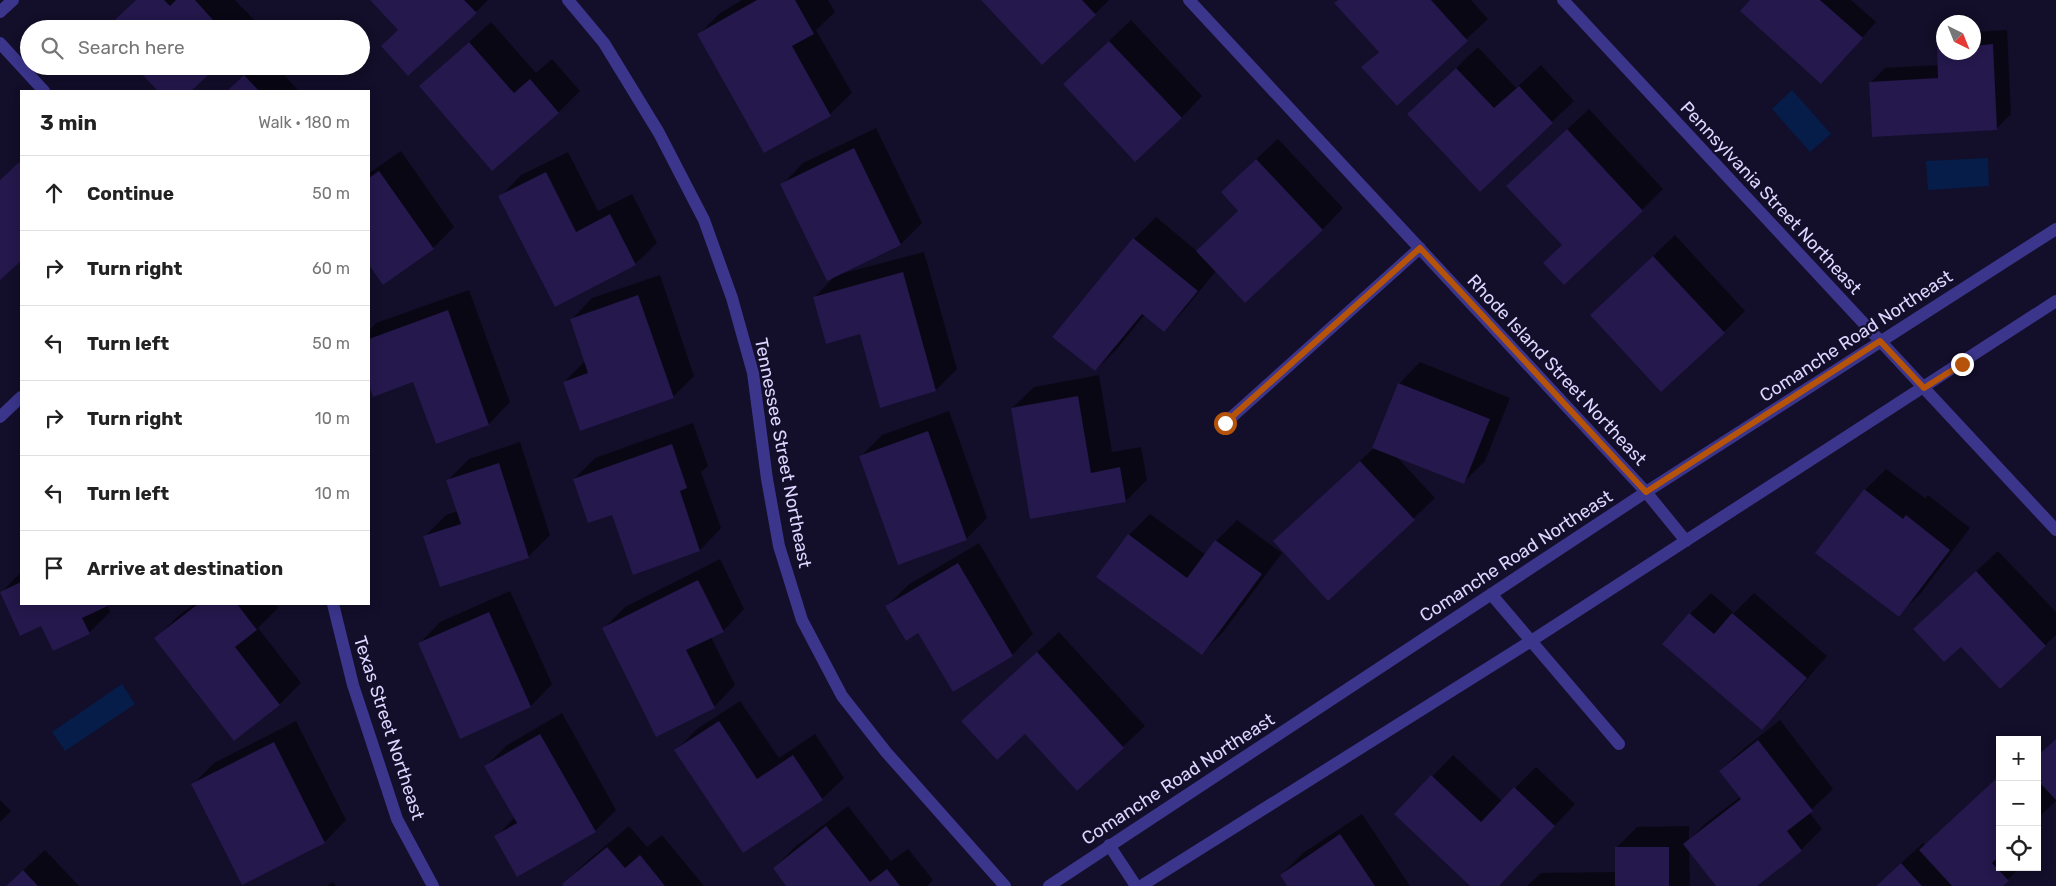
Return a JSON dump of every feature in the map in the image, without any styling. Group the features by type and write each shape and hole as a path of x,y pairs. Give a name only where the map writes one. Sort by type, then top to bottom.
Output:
{"street":[{"path":"0,12 13,0"},
{"name":"Tennessee Street Northeast","path":"568,0 604,43 659,132 704,220 732,298 752,372 767,478 780,546 802,620 842,696 886,752 1005,886"},
{"name":"Rhode Island Street Northeast","path":"1189,0 1646,492 1686,541"},
{"name":"Pennsylvania Street Northeast","path":"1563,0 2056,530"},
{"path":"0,43 20,65"},
{"path":"29,75 43,90"},
{"name":"Comanche Road Northeast","path":"1049,886 1646,492 2056,229"},
{"path":"1225,423 1420,248"},
{"path":"1141,886 1531,641 2056,301"},
{"path":"0,417 20,398"},
{"path":"1491,594 1619,744"},
{"name":"Texas Street Northeast","path":"332,605 353,685 397,819 433,886"},
{"path":"1109,845 1136,886"}],"water":[{"path":"1792,90 1831,134 1810,152 1772,109"},
{"path":"1988,158 1989,186 1928,190 1926,161"},
{"path":"122,684 135,704 65,751 52,732"}],"building":[{"path":"136,0 164,0 170,6 176,0 195,0 213,20 115,20"},
{"path":"370,0 464,0 477,13 408,76 381,46 398,30"},
{"path":"757,0 795,0 814,34 792,46 831,116 764,153 697,34"},
{"path":"981,0 1082,0 1096,15 1042,65"},
{"path":"1338,0 1431,0 1468,41 1397,106 1361,67 1379,52 1334,3"},
{"path":"1750,0 1820,0 1863,38 1821,84 1740,11"},
{"path":"1109,41 1182,118 1135,162 1063,84"},
{"path":"469,42 514,93 530,79 559,113 492,171 419,86"},
{"path":"1993,44 1997,130 1872,137 1869,82 1938,78 1937,60 1981,60 1981,45"},
{"path":"1456,68 1494,108 1519,86 1553,123 1480,192 1407,114"},
{"path":"143,75 208,75 192,90 157,90"},
{"path":"244,75 258,90 228,90"},
{"path":"1567,129 1643,211 1564,285 1543,263 1562,245 1506,186"},
{"path":"854,148 901,245 827,281 780,184"},
{"path":"1256,159 1323,230 1245,303 1196,251 1238,211 1221,192"},
{"path":"20,163 20,262 0,280 0,180"},
{"path":"379,171 434,249 383,285 370,266 370,177"},
{"path":"546,172 576,232 610,214 636,265 555,307 498,196"},
{"path":"1133,238 1198,291 1164,332 1142,314 1095,371 1052,337"},
{"path":"1653,256 1725,333 1661,392 1590,315"},
{"path":"903,272 936,391 880,408 860,334 826,344 813,297"},
{"path":"638,295 674,398 580,431 563,382 588,373 570,319"},
{"path":"448,310 489,425 436,444 413,382 373,397 370,388 370,339"},
{"path":"1398,383 1490,419 1464,484 1372,448"},
{"path":"1078,396 1091,473 1120,467 1126,502 1030,519 1011,408"},
{"path":"928,431 967,540 898,565 859,456"},
{"path":"672,444 687,488 680,491 700,551 633,575 612,515 588,523 573,479"},
{"path":"1360,461 1415,520 1328,601 1273,541"},
{"path":"499,463 529,558 440,587 423,536 461,524 446,480"},
{"path":"1864,489 1903,519 1906,515 1950,550 1899,617 1815,553"},
{"path":"1128,534 1187,578 1215,540 1262,574 1202,655 1096,577"},
{"path":"958,563 1013,656 953,692 918,633 906,641 885,606"},
{"path":"1976,571 2046,646 2000,689 1961,647 1944,662 1913,629"},
{"path":"698,580 724,632 686,650 715,708 656,737 602,628"},
{"path":"20,582 20,605 110,605 82,618 90,634 53,651 41,626 20,636 0,592"},
{"path":"197,605 238,605 257,630 235,647 280,705 234,741 154,638"},
{"path":"489,612 531,707 460,739 418,643"},
{"path":"1689,613 1714,634 1732,613 1807,678 1762,730 1662,644"},
{"path":"1037,652 1124,748 1077,791 1025,734 997,760 961,721"},
{"path":"719,721 757,779 793,755 823,800 743,853 674,750"},
{"path":"540,734 596,832 517,877 494,836 517,823 484,766"},
{"path":"2056,739 2056,800 2041,784 2041,752"},
{"path":"1758,740 1813,811 1787,831 1802,851 1757,886 1716,886 1683,844 1741,799 1719,771"},
{"path":"274,742 325,843 242,885 191,784"},
{"path":"1431,775 1481,822 1514,787 1555,826 1499,886 1470,886 1394,814"},
{"path":"1996,779 1996,860 1992,863 1996,867 1996,871 2000,871 2009,881 2003,886 1952,886 1919,850"},
{"path":"826,826 870,882 887,869 900,886 786,886 773,868"},
{"path":"1340,834 1375,886 1287,886 1280,875"},
{"path":"607,847 625,868 640,855 665,886 564,886 562,884"},
{"path":"1615,847 1669,847 1669,886 1615,886"},
{"path":"1901,863 1922,886 1876,886"},
{"path":"23,870 38,886 6,886"}],"route":[{"path":"1225,423 1420,248 1646,492 1880,341 1924,388 1962,364"}]}
